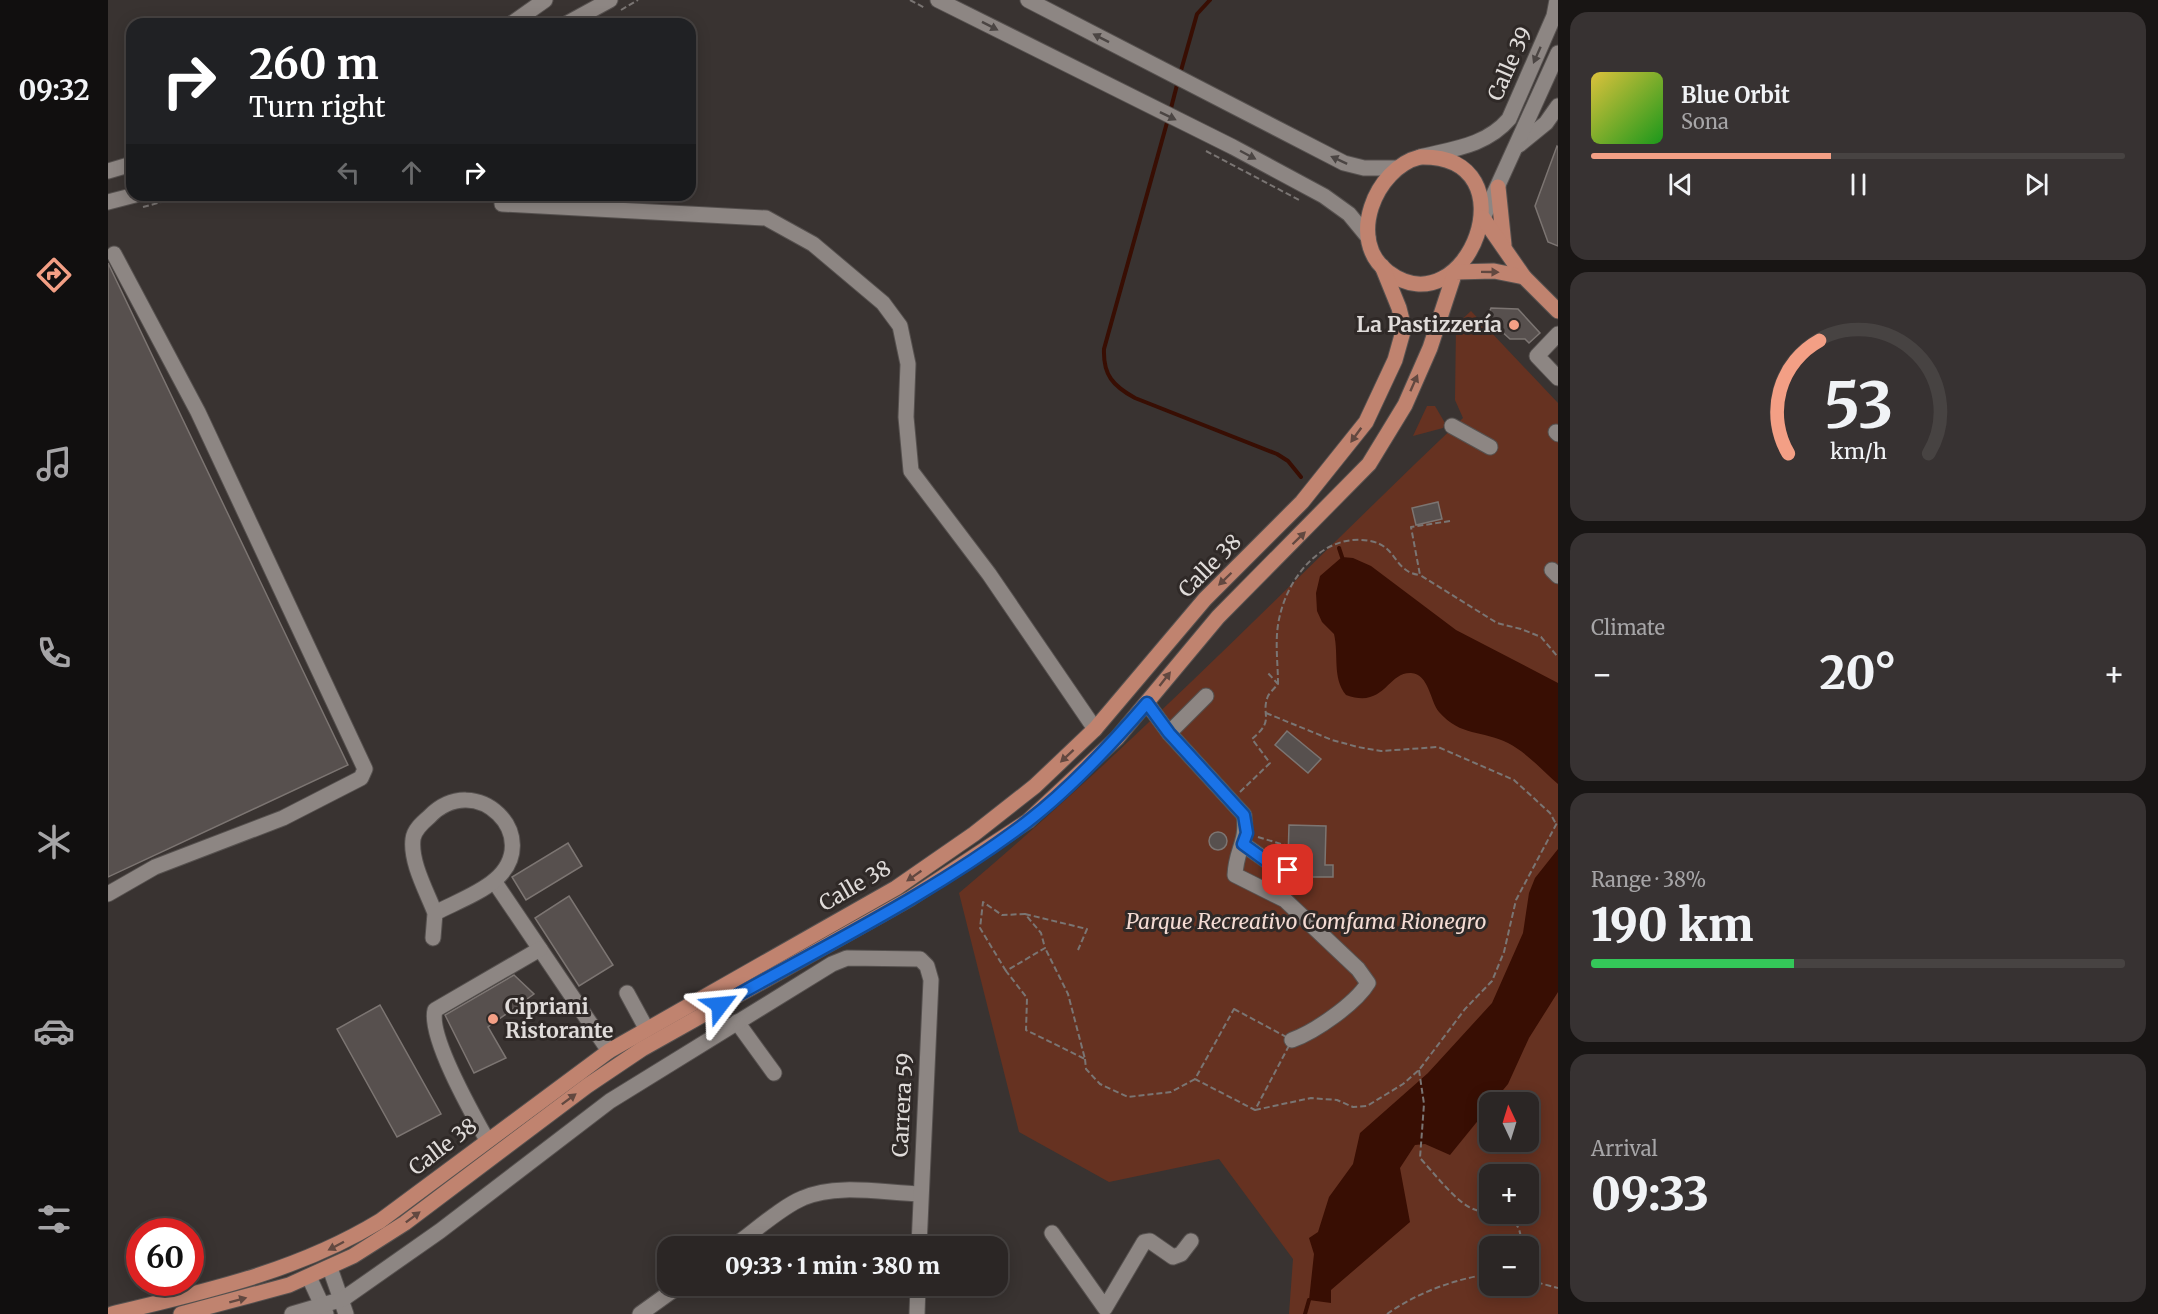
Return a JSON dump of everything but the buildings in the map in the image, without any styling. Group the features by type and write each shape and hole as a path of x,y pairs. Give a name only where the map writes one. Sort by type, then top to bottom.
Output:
{"main road":[{"path":"1455,272 1471,250 1482,218 1478,187 1464,170 1448,160 1420,157 1396,168 1382,186 1371,208 1367,222 1368,237 1372,252 1382,266 1397,277 1412,282 1436,281 1455,272 1494,271 1524,277"},
{"path":"1498,188 1504,248"},
{"path":"1482,218 1524,277 1558,311"},
{"name":"Calle 38","path":"112,1314 256,1277 327,1251 380,1221 609,1051 896,888 974,834 1035,786 1095,729 1205,599 1302,502 1366,422 1395,360 1404,328 1399,308 1382,266"},
{"name":"Calle 38","path":"182,1314 256,1295 330,1268 405,1223 587,1086 642,1049 855,930 963,866 1028,821 1117,738 1218,617 1369,464 1390,433 1409,395 1430,348 1455,272"}],"street":[{"path":"520,18 545,0"},
{"path":"577,18 610,0"},
{"path":"938,0 1336,203 1368,237"},
{"path":"1028,0 1344,163 1365,168 1396,168"},
{"name":"Calle 39","path":"1420,157 1479,142 1501,128 1509,119 1554,16 1557,0"},
{"name":"Calle 39","path":"1482,218 1498,188 1558,53"},
{"path":"1516,147 1546,123 1558,106"},
{"path":"108,171 126,166"},
{"path":"108,202 139,201"},
{"path":"502,204 766,218 813,244 882,303 900,326 908,364 906,417 911,471 989,574 1095,729"},
{"path":"108,894 155,867 283,818 361,778 365,769 198,412 114,254"},
{"path":"1558,334 1537,356 1558,378"},
{"path":"1452,426 1490,447"},
{"path":"1169,733 1206,696"},
{"path":"1147,703 1169,733 1244,815 1245,838 1235,857 1235,875 1285,900 1358,969 1368,983 1361,995 1322,1023 1292,1040"},
{"path":"433,938 435,913 414,853 413,837 417,828 437,808 457,800 470,799 484,802 494,809 508,829 513,842 513,855 509,864 494,881 435,913"},
{"path":"1245,838 1276,868 1288,870"},
{"path":"494,881 609,1051"},
{"path":"487,1140 459,1090 434,1024 435,1010 540,949"},
{"name":"Carrera 59","path":"737,1022 832,964 847,958 908,957 920,959 927,966 931,980 919,1236"},
{"path":"627,993 646,1028"},
{"path":"292,1314 344,1307 610,1101 737,1022 774,1073"},
{"path":"748,1236 801,1199 815,1193 838,1191 920,1194"},
{"path":"1052,1233 1104,1311 1144,1242 1150,1241 1173,1257 1181,1254 1191,1241"},
{"path":"330,1268 344,1307"},
{"path":"309,1277 325,1310"},
{"path":"640,1314 665,1296"},
{"path":"917,1314 918,1296"}],"path":[{"path":"1201,148 1308,205"},
{"path":"1420,575 1411,527 1450,521"},
{"path":"1231,801 1270,763 1252,740 1265,727 1268,720 1266,713 1268,696 1278,684 1276,644 1280,616 1295,576 1318,554 1333,546 1370,541 1390,549 1401,568 1408,574 1420,575 1497,623 1521,628 1541,637 1558,657"},
{"path":"1267,672 1278,684"},
{"path":"1195,1079 1255,1110 1311,1098 1337,1100 1353,1107 1367,1106 1403,1084 1419,1070 1465,1009 1492,981 1504,952 1516,900 1557,822 1514,780 1438,747 1381,751 1358,747 1332,740 1266,713"},
{"path":"1245,838 1288,846"},
{"path":"1078,950 1087,928 1024,914 1002,915 983,902 981,928 1006,971 1027,998 1026,1030 1085,1059"},
{"path":"1024,914 1041,933 1045,948 1068,994 1086,1069 1100,1084 1128,1096 1170,1092 1195,1079 1234,1009 1292,1040 1255,1110"},
{"path":"1006,971 1045,948"},
{"path":"1419,1070 1424,1104 1420,1158 1467,1206 1482,1213 1505,1216 1515,1222 1521,1231 1521,1236"},
{"path":"1387,1314 1419,1296 1464,1277 1479,1275"},
{"path":"1539,1283 1558,1288"}],"green space":[{"name":"Parque Recreativo Comfama Rionegro","path":"1471,311 1558,403 1558,1314 1289,1314 1293,1259 1219,1159 1109,1182 1019,1132 959,893 1025,836 1152,719 1463,418 1455,400 1456,325"},
{"path":"1427,406 1435,406 1445,423 1443,428 1413,436"}],"shaded area":[{"path":"1342,557 1353,558 1371,566 1456,630 1558,683 1558,784 1515,747 1498,739 1455,726 1447,720 1436,707 1422,678 1417,675 1403,674 1377,694 1369,697 1359,698 1346,695 1337,674 1334,634 1322,622 1317,611 1316,593 1320,576"},
{"path":"1558,849 1558,992 1529,1038 1508,1084 1501,1092 1479,1092 1479,1119 1450,1155 1425,1144 1415,1145 1400,1168 1410,1222 1331,1290 1331,1303 1309,1300 1314,1254 1309,1238 1318,1232 1329,1197 1353,1164 1360,1133 1428,1073 1492,1003 1523,933 1529,893 1535,878"}],"waterway":[{"path":"1180,74 1197,14 1210,0"},
{"path":"1170,112 1178,81"},
{"path":"1168,119 1104,349 1105,366 1115,384 1135,398 1277,454 1288,461 1301,477"},
{"path":"1339,548 1342,557"},
{"path":"1305,1314 1309,1300"}],"place":[{"name":"La Pastizzería","path":"1514,325"},
{"name":"Cipriani Ristorante","path":"493,1019"}],"route":[{"path":"720,1005 911,898 963,866 1028,821 1117,738 1147,703 1169,733 1244,815 1247,833 1243,844 1256,851 1276,868 1288,870"}]}
